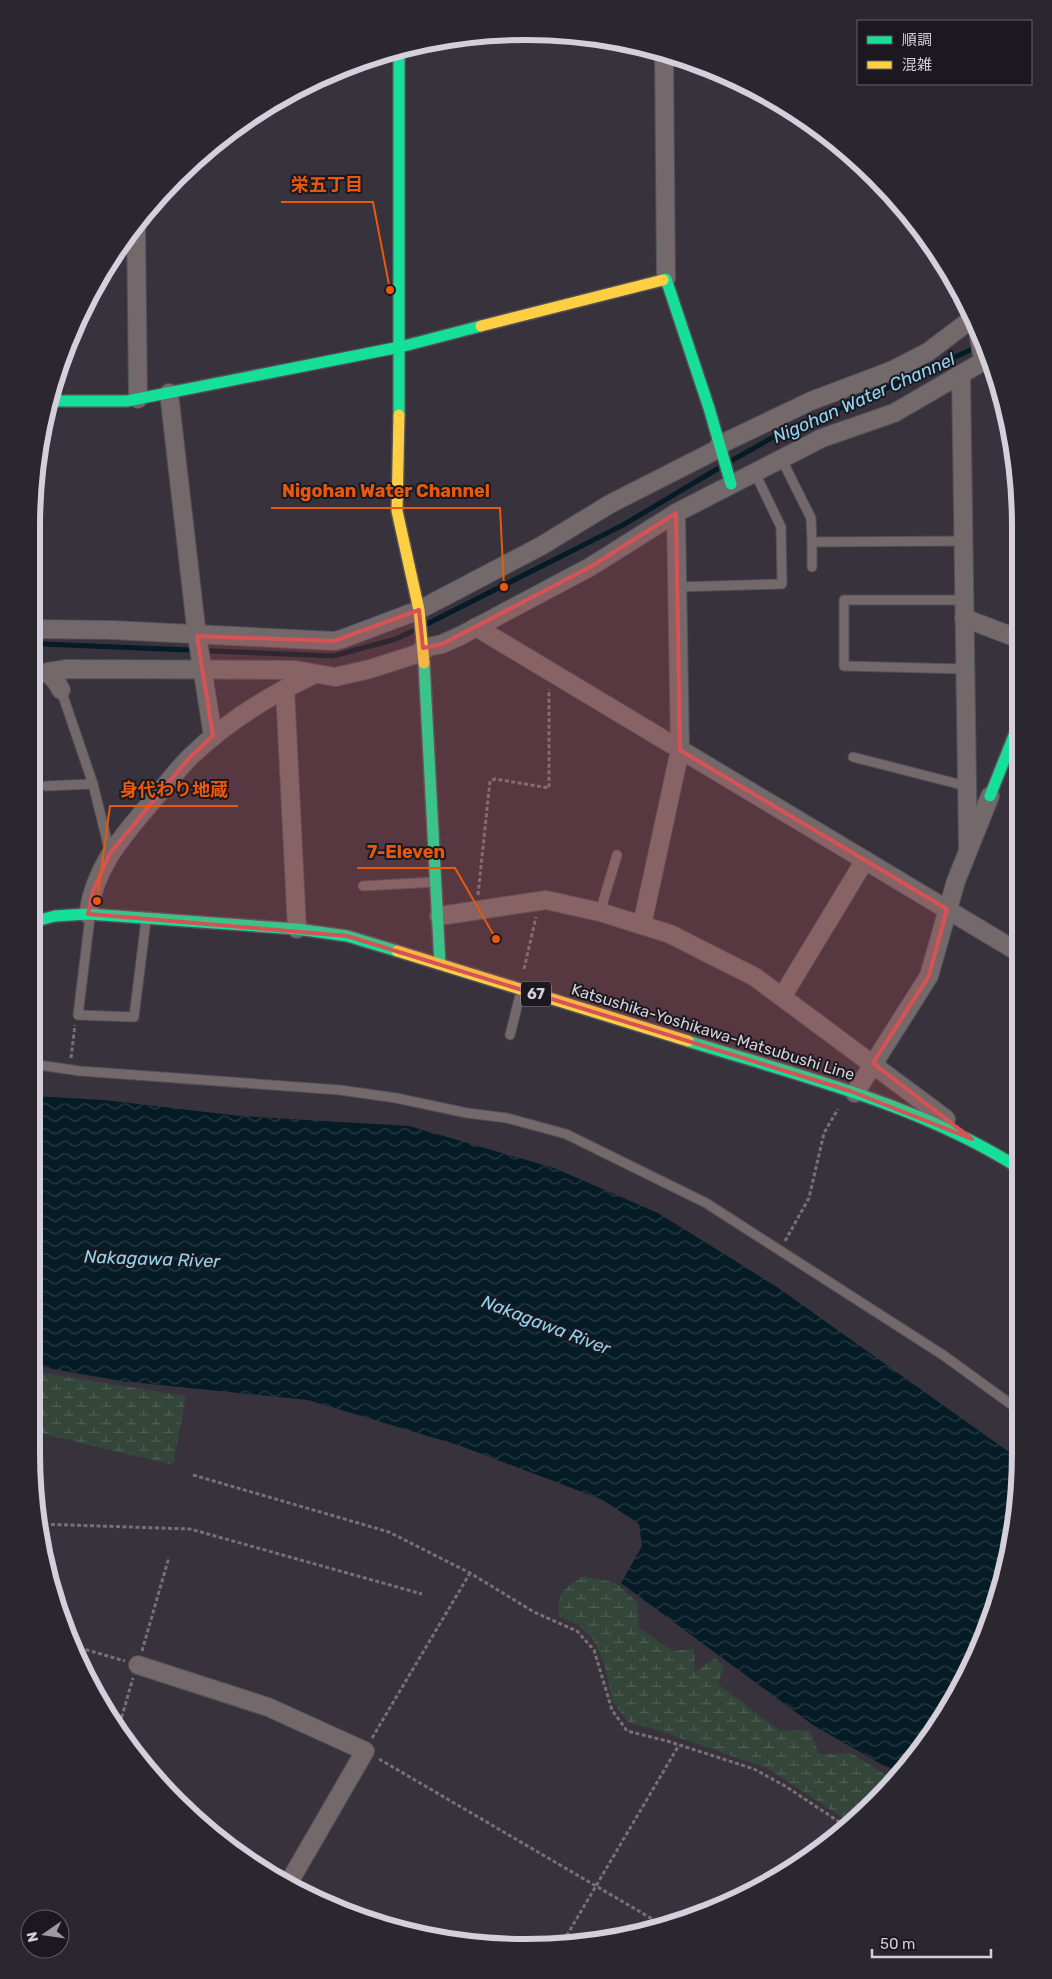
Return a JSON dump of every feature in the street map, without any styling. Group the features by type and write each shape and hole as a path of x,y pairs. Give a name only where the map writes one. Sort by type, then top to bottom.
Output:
{"street":[{"path":"399,57 400,347 397,511 419,610 423,650 438,882 440,964"},
{"path":"664,61 666,279 731,484"},
{"path":"136,236 138,399"},
{"path":"57,401 127,401 400,347 666,279"},
{"path":"40,629 112,630 197,636 334,641 359,634 419,610 541,546 610,504 811,401 894,370 928,352 967,322"},
{"path":"40,671 202,668 295,670 313,675 335,677 349,675 442,644 590,567 676,513 731,484 822,438 894,413 983,361"},
{"path":"961,374 968,849"},
{"path":"169,393 197,636 213,736"},
{"path":"642,925 680,750 676,513"},
{"path":"964,618 1012,636"},
{"path":"476,627 1012,948"},
{"path":"40,671 54,677 62,690"},
{"path":"89,914 93,891 110,853 189,758 213,736 266,698 313,675"},
{"path":"285,689 297,929"},
{"path":"853,1092 929,976 947,910 968,849 1012,741"},
{"path":"782,997 865,860"},
{"path":"439,916 540,900 563,902 670,934 755,977 873,1063 972,1139"},
{"name":"Katsushika-Yoshikawa-Matsubushi Line","path":"40,920 54,916 89,914 146,920 297,929 347,936 853,1092 936,1122 972,1139 1012,1164"},
{"path":"138,1664 268,1707 365,1751 291,1878"}],"lane":[{"path":"781,458 811,518 812,567"},
{"path":"677,587 782,584 781,527 755,473"},
{"path":"812,542 964,541"},
{"path":"964,600 844,600 844,666 965,669"},
{"path":"62,690 93,784 110,853"},
{"path":"852,757 966,786"},
{"path":"46,786 93,784"},
{"path":"600,912 617,855"},
{"path":"363,886 438,882"},
{"path":"89,914 78,1015 134,1017 146,920"},
{"path":"510,1035 521,990"},
{"path":"40,1065 69,1070 340,1090 516,1120 566,1134 706,1202 944,1355 1012,1404"}],"path":[{"path":"477,910 490,781 495,779 549,788 549,679 553,673"},
{"path":"521,990 540,900"},
{"path":"69,1070 78,1015"},
{"path":"780,1250 809,1198 824,1132 853,1092"},
{"path":"193,1476 389,1532 470,1573 534,1612 577,1631 594,1650 612,1710 627,1730 754,1769 785,1786 841,1823"},
{"path":"45,1524 190,1529 422,1594"},
{"path":"121,1721 169,1557"},
{"path":"470,1573 365,1751 657,1921"},
{"path":"81,1648 138,1664"},
{"path":"565,1937 679,1745"}],"highlighted area":[{"path":"676,513 680,750 947,909 929,976 873,1063 972,1139 850,1091 347,936 88,914 93,891 110,853 189,758 213,736 197,636 334,641 419,610 423,648 442,644 590,567"}],"green space":[{"path":"40,1372 186,1396 173,1465 40,1433"},
{"path":"584,1576 616,1583 638,1603 639,1628 673,1651 694,1649 695,1672 715,1658 724,1667 718,1684 780,1731 810,1730 819,1754 851,1753 888,1777 870,1797 845,1819 767,1768 651,1728 629,1723 612,1701 604,1663 593,1639 578,1625 559,1616 560,1596 572,1583"}],"water":[{"name":"Nakagawa River","path":"40,1096 104,1100 240,1116 409,1126 554,1168 658,1213 777,1287 1012,1454 1011,1485 1003,1548 986,1609 962,1668 930,1723 912,1749 893,1771 813,1725 621,1583 642,1546 639,1524 603,1500 461,1446 308,1400 121,1381 40,1367"}],"waterway":[{"name":"Nigohan Water Channel","path":"731,461 784,431 856,402 977,347"},
{"name":"Nigohan Water Channel","path":"427,624 623,525 719,468"},
{"name":"Nigohan Water Channel","path":"42,644 333,656 396,639 415,630"}],"traffic: fast":[{"path":"399,57 399,415"},
{"path":"663,280 666,279 709,408 731,484"},
{"path":"57,401 127,401 400,347 481,326"},
{"path":"424,663 440,964"},
{"path":"990,796 1012,741"},
{"path":"40,920 55,916 88,914 297,929 347,936 397,951"},
{"path":"688,1041 815,1080 899,1109 940,1126 1012,1164"}],"traffic: slow":[{"path":"481,326 663,280"},
{"path":"399,415 397,511 419,610 424,663"},
{"path":"397,951 688,1041"}],"place":[{"name":"栄五丁目","path":"390,290"},
{"name":"Nigohan Water Channel","path":"504,587"},
{"name":"身代わり地蔵","path":"97,901"},
{"name":"7-Eleven","path":"496,939"}]}
